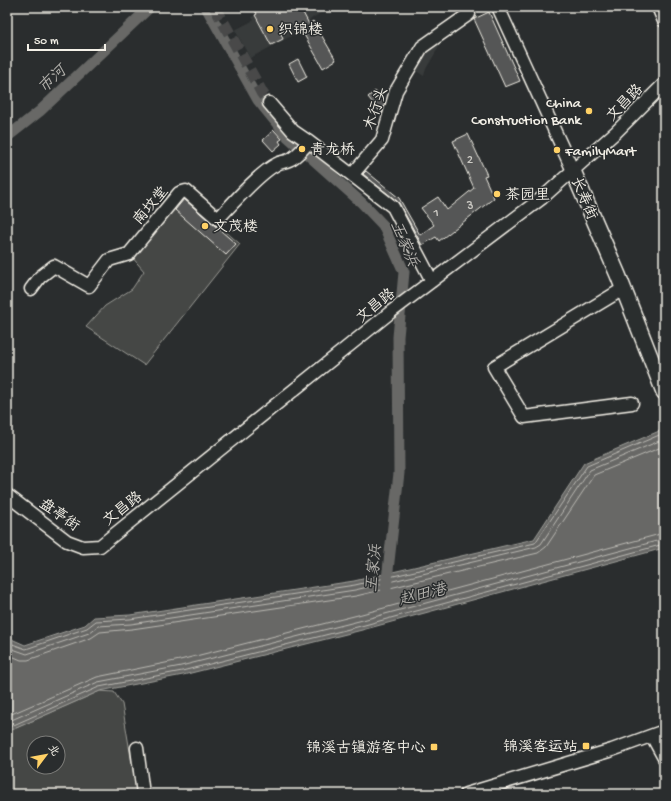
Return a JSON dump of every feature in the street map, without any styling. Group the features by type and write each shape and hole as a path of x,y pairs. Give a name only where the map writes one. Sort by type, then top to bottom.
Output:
{"main road":[{"name":"长寿街","path":"573,171 624,289 664,392"}],"street":[{"name":"长寿街","path":"498,7 573,171"},
{"path":"658,7 664,21"},
{"name":"木行头","path":"352,175 382,140 396,91 422,47 470,14"},
{"name":"文昌路","path":"100,546 414,294 542,198 616,132 664,84"},
{"path":"269,103 293,131 393,207 432,281"},
{"name":"南坟堂","path":"31,289 40,277 54,266 89,286 109,260 129,254 179,193 186,191 218,219 237,198 275,164 288,161 308,143"},
{"path":"624,289 494,367 524,417 632,403"},
{"name":"盘亭街","path":"7,495 67,540 83,547 100,546"},
{"path":"466,794 664,731"},
{"path":"652,736 663,753"},
{"path":"137,748 143,794"}],"shaded area":[{"path":"270,7 330,7 297,28 299,32 250,58 235,30 254,20 252,17"},
{"path":"430,36 441,43 426,69 424,76 410,67"},
{"path":"183,194 240,244 144,365 86,327 105,306 132,289 144,271 131,256"},
{"path":"100,691 114,692 122,704 137,794 7,794 7,732"}],"water":[{"name":"赵田港","path":"664,429 664,548 362,630 183,675 100,691 7,732 7,637 25,645 85,625 94,617 130,615 354,581 534,539 584,463"}],"building":[{"path":"253,7 300,7 309,24 313,21 336,60 323,68 298,24 281,34 283,39 271,45 255,15 257,14"},
{"path":"489,12 520,81 505,87 474,19"},
{"path":"298,59 307,77 298,82 289,64"},
{"path":"375,91 385,102 382,114 368,97"},
{"path":"274,130 282,139 279,141 281,144 273,151 263,140"},
{"path":"468,134 487,175 484,176 494,198 439,241 436,237 422,245 399,203 363,174 366,171 399,198 420,235 434,225 421,208 438,197 447,210 474,188 453,141"},
{"name":"文茂楼","path":"184,199 236,244 226,255 175,210"}],"waterway":[{"name":"市河","path":"7,137 40,111 150,7"},
{"name":"王家浜","path":"206,7 258,100 288,137 362,203 383,225 404,272 398,337 399,473 386,588"}],"tunnel":[{"path":"215,7 269,103"}],"place":[{"name":"织锦楼","path":"270,29"},
{"name":"China Construction Bank","path":"589,111"},
{"name":"青龙桥","path":"302,149"},
{"name":"FamilyMart","path":"557,150"},
{"name":"茶园里","path":"497,194"},
{"name":"文茂楼","path":"205,226"},
{"name":"锦溪客运站","path":"586,746"},
{"name":"锦溪古镇游客中心","path":"434,747"}]}
